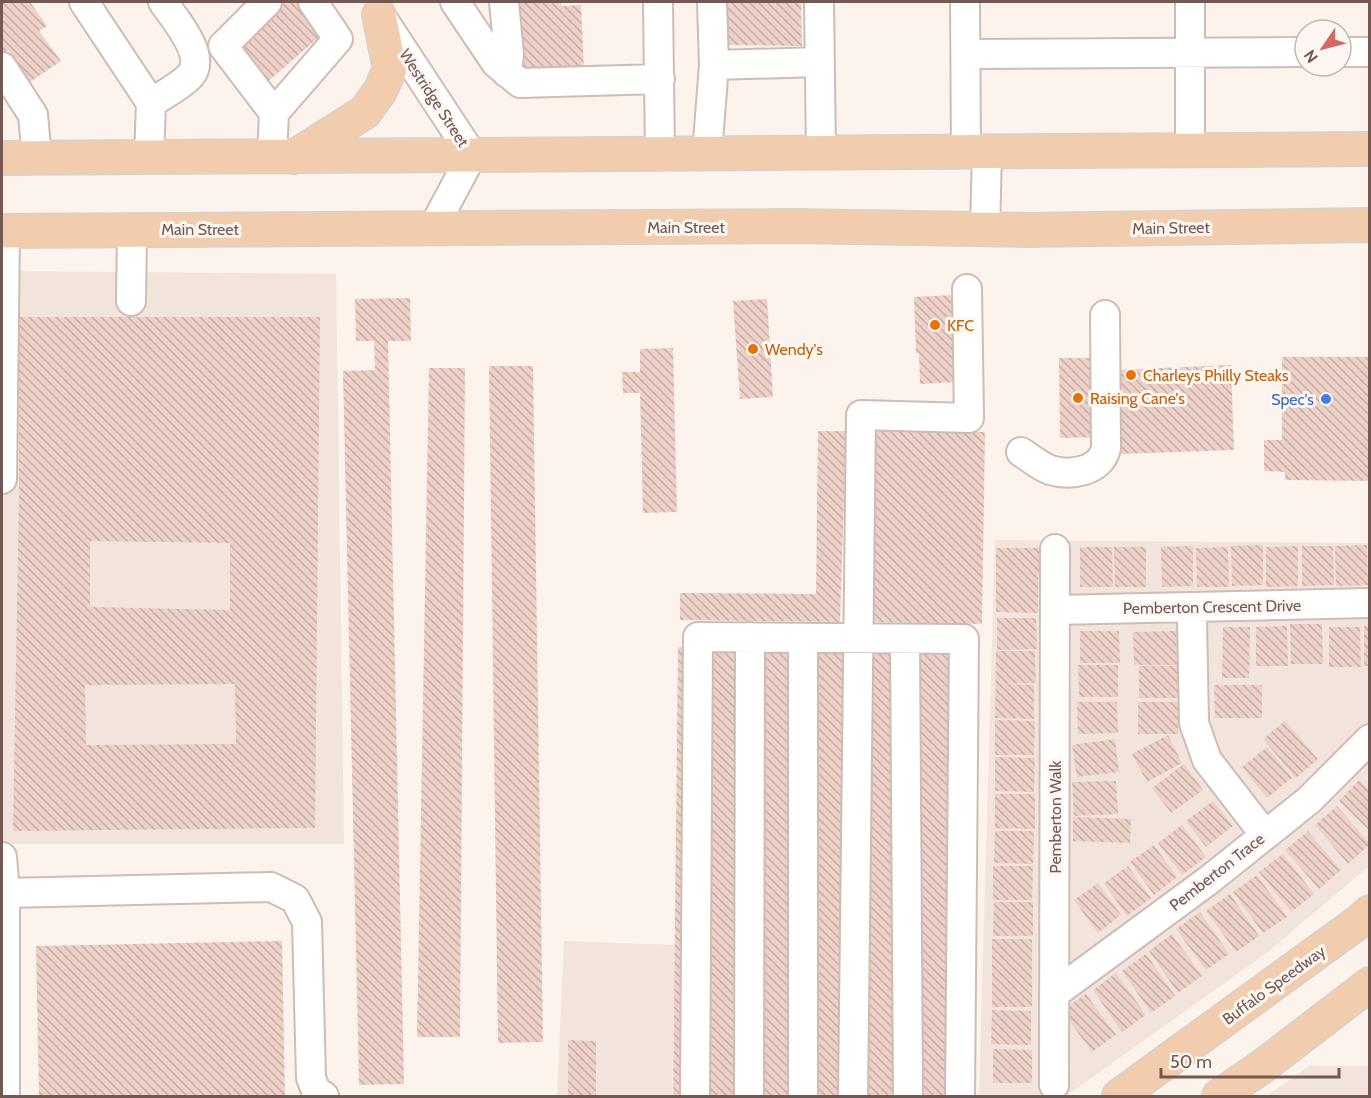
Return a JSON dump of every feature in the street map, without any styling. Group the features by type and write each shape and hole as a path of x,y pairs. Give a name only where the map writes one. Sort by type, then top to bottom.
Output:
{"main road":[{"path":"283,157 365,112 380,91 390,69 375,8"},
{"path":"2,158 1370,149"},
{"name":"Main Street","path":"3,231 795,226 985,230 1370,225"},
{"name":"Buffalo Speedway","path":"1119,1096 1342,935 1370,912"},
{"path":"1219,1096 1263,1066 1370,984"}],"street":[{"path":"84,2 151,103 149,158"},
{"path":"151,103 191,75 195,64 194,51 189,40 163,2"},
{"path":"267,2 224,46 274,113 283,157"},
{"path":"274,113 338,39 313,2"},
{"path":"455,2 496,63 520,83 660,79"},
{"path":"504,2 509,54 507,73"},
{"path":"658,2 660,154"},
{"path":"707,154 714,65 712,2"},
{"path":"819,2 822,153"},
{"path":"965,2 966,54 985,230"},
{"path":"1190,2 1190,150"},
{"name":"Westridge Street","path":"375,8 472,155 433,228"},
{"path":"966,54 1293,52"},
{"path":"1353,52 1370,52"},
{"path":"714,65 820,62"},
{"path":"2,67 33,115 36,158"},
{"path":"131,301 132,230"},
{"path":"2,479 3,231"},
{"path":"853,1096 861,415 969,418 967,288"},
{"path":"1021,452 1041,466 1056,471 1089,470 1102,458 1106,448 1105,315"},
{"name":"Pemberton Walk","path":"1054,1085 1055,549"},
{"name":"Pemberton Crescent Drive","path":"1055,610 1370,603"},
{"path":"1190,607 1194,723 1207,760 1265,835"},
{"path":"695,1096 698,637 964,639 960,1096"},
{"path":"749,1096 750,637"},
{"path":"803,638 803,1096"},
{"path":"905,639 908,1096"},
{"name":"Pemberton Trace","path":"1054,994 1209,880 1309,800 1370,739"},
{"path":"2,856 5,893 5,1096"},
{"path":"5,893 271,887 295,900 307,922 310,1078 316,1091 324,1096"}],"shaded area":[{"path":"2,271 336,274 344,844 2,844"},
{"path":"995,540 1369,543 1369,866 1268,952 1066,1096 979,1096"},
{"path":"564,941 675,945 672,1096 557,1096"},
{"path":"1309,1066 1369,1066 1369,1096 1267,1096"}],"building":[{"path":"2,2 30,2 47,26 39,31 61,61 30,82 8,50 2,55"},
{"path":"282,2 304,2 328,29 263,86 229,48"},
{"path":"517,2 561,2 561,6 581,5 584,71 521,74"},
{"path":"718,2 801,2 802,46 719,45"},
{"name":"KFC","path":"953,295 956,382 920,384 919,353 916,353 914,297"},
{"path":"410,298 411,341 388,341 404,1084 359,1085 343,371 375,370 374,341 356,341 355,299"},
{"name":"Wendy's","path":"767,299 773,397 740,399 733,301"},
{"path":"18,317 320,317 315,828 13,831 19,494","holes":["90,541 230,543 230,610 90,607","235,684 236,744 86,745 85,685"]},
{"path":"673,348 677,512 643,513 640,393 623,393 622,372 640,372 640,349"},
{"name":"Spec's","path":"1282,357 1370,357 1370,481 1285,480 1285,472 1264,471 1264,440 1282,440"},
{"name":"Raising Cane's","path":"1059,358 1096,358 1098,437 1060,438"},
{"path":"1231,365 1234,450 1119,454 1115,370"},
{"path":"489,366 533,366 543,1042 498,1043"},
{"path":"429,368 465,368 460,1037 417,1037"},
{"path":"874,430 985,432 982,624 871,622"},
{"path":"818,431 846,431 840,622 680,620 680,593 816,594"},
{"path":"1263,545 1263,585 1232,586 1231,546"},
{"path":"1367,545 1368,585 1336,586 1335,546"},
{"path":"1193,546 1193,586 1162,587 1161,547"},
{"path":"1298,546 1298,586 1266,587 1266,547"},
{"path":"1302,546 1333,546 1334,585 1302,586"},
{"path":"1080,547 1112,547 1113,587 1080,587"},
{"path":"1114,547 1146,547 1146,587 1115,587"},
{"path":"1228,547 1229,587 1197,587 1196,548"},
{"path":"996,548 1050,548 1050,574 1038,574 1038,613 996,612"},
{"path":"997,618 1036,618 1037,649 997,650"},
{"path":"1290,624 1322,624 1323,664 1291,664"},
{"path":"1287,626 1288,666 1256,666 1256,627"},
{"path":"1364,626 1370,626 1370,666 1364,666"},
{"path":"1223,627 1250,627 1249,678 1222,678"},
{"path":"1329,627 1360,627 1361,667 1329,667"},
{"path":"1080,631 1119,631 1120,663 1080,663"},
{"path":"1176,631 1177,665 1134,665 1133,632"},
{"path":"708,641 743,642 740,1096 704,1096"},
{"path":"678,647 692,647 687,1096 673,1096"},
{"path":"761,648 796,649 789,1096 755,1096"},
{"path":"812,649 846,650 843,1096 808,1096"},
{"path":"865,649 900,650 894,1096 863,1096"},
{"path":"916,649 953,649 950,1096 913,1096"},
{"path":"996,651 1035,651 1036,683 999,684 1034,685 1034,719 995,718"},
{"path":"1078,665 1118,665 1118,697 1079,697"},
{"path":"1139,666 1178,666 1179,698 1139,698"},
{"path":"1214,685 1262,685 1262,718 1215,718"},
{"path":"1077,702 1117,702 1118,733 1078,734"},
{"path":"1138,702 1178,702 1178,734 1138,734"},
{"path":"995,720 1035,721 1034,755 995,755"},
{"path":"1285,721 1318,759 1296,778 1263,739"},
{"path":"1168,735 1182,763 1147,782 1132,754"},
{"path":"1115,739 1119,772 1077,777 1072,745"},
{"path":"1267,747 1292,778 1267,798 1242,767"},
{"path":"995,757 1035,758 1034,792 995,791"},
{"path":"1184,764 1203,790 1171,813 1152,788"},
{"path":"1359,780 1370,790 1370,831 1339,801"},
{"path":"1116,781 1118,814 1074,816 1072,782"},
{"path":"995,794 1035,794 1035,829 995,828"},
{"path":"1213,801 1233,826 1206,847 1186,821"},
{"path":"1337,806 1370,844 1348,864 1315,825"},
{"path":"1073,817 1131,819 1130,843 1073,841"},
{"path":"1182,825 1206,857 1182,875 1158,843"},
{"path":"995,831 1034,831 1033,864 994,863"},
{"path":"1308,831 1341,870 1319,889 1285,850"},
{"path":"1154,845 1177,877 1154,895 1130,862"},
{"path":"1283,854 1314,894 1291,912 1259,872"},
{"path":"993,866 1033,866 1032,900 993,900"},
{"path":"1128,866 1151,898 1127,916 1104,883"},
{"path":"1257,875 1287,917 1263,933 1233,892"},
{"path":"1098,883 1121,915 1098,933 1074,900"},
{"path":"1230,894 1259,936 1236,952 1206,911"},
{"path":"994,902 1033,902 1033,936 993,936"},
{"path":"1200,912 1229,954 1206,970 1176,929"},
{"path":"1172,934 1202,976 1178,993 1149,951"},
{"path":"992,939 1032,939 1032,1007 992,1007"},
{"path":"282,941 285,1096 39,1096 36,946"},
{"path":"1146,954 1175,996 1151,1013 1122,971"},
{"path":"1116,973 1146,1015 1122,1032 1093,990"},
{"path":"1086,994 1116,1035 1092,1052 1062,1011"},
{"path":"992,1010 1031,1011 1031,1045 991,1044"},
{"path":"568,1040 596,1041 596,1096 568,1096"},
{"path":"993,1049 1032,1050 1032,1083 993,1083"}],"place":[{"name":"KFC","path":"935,325"},
{"name":"Wendy's","path":"753,349"},
{"name":"Charleys Philly Steaks","path":"1131,375"},
{"name":"Raising Cane's","path":"1078,398"},
{"name":"Spec's","path":"1326,399"}]}
